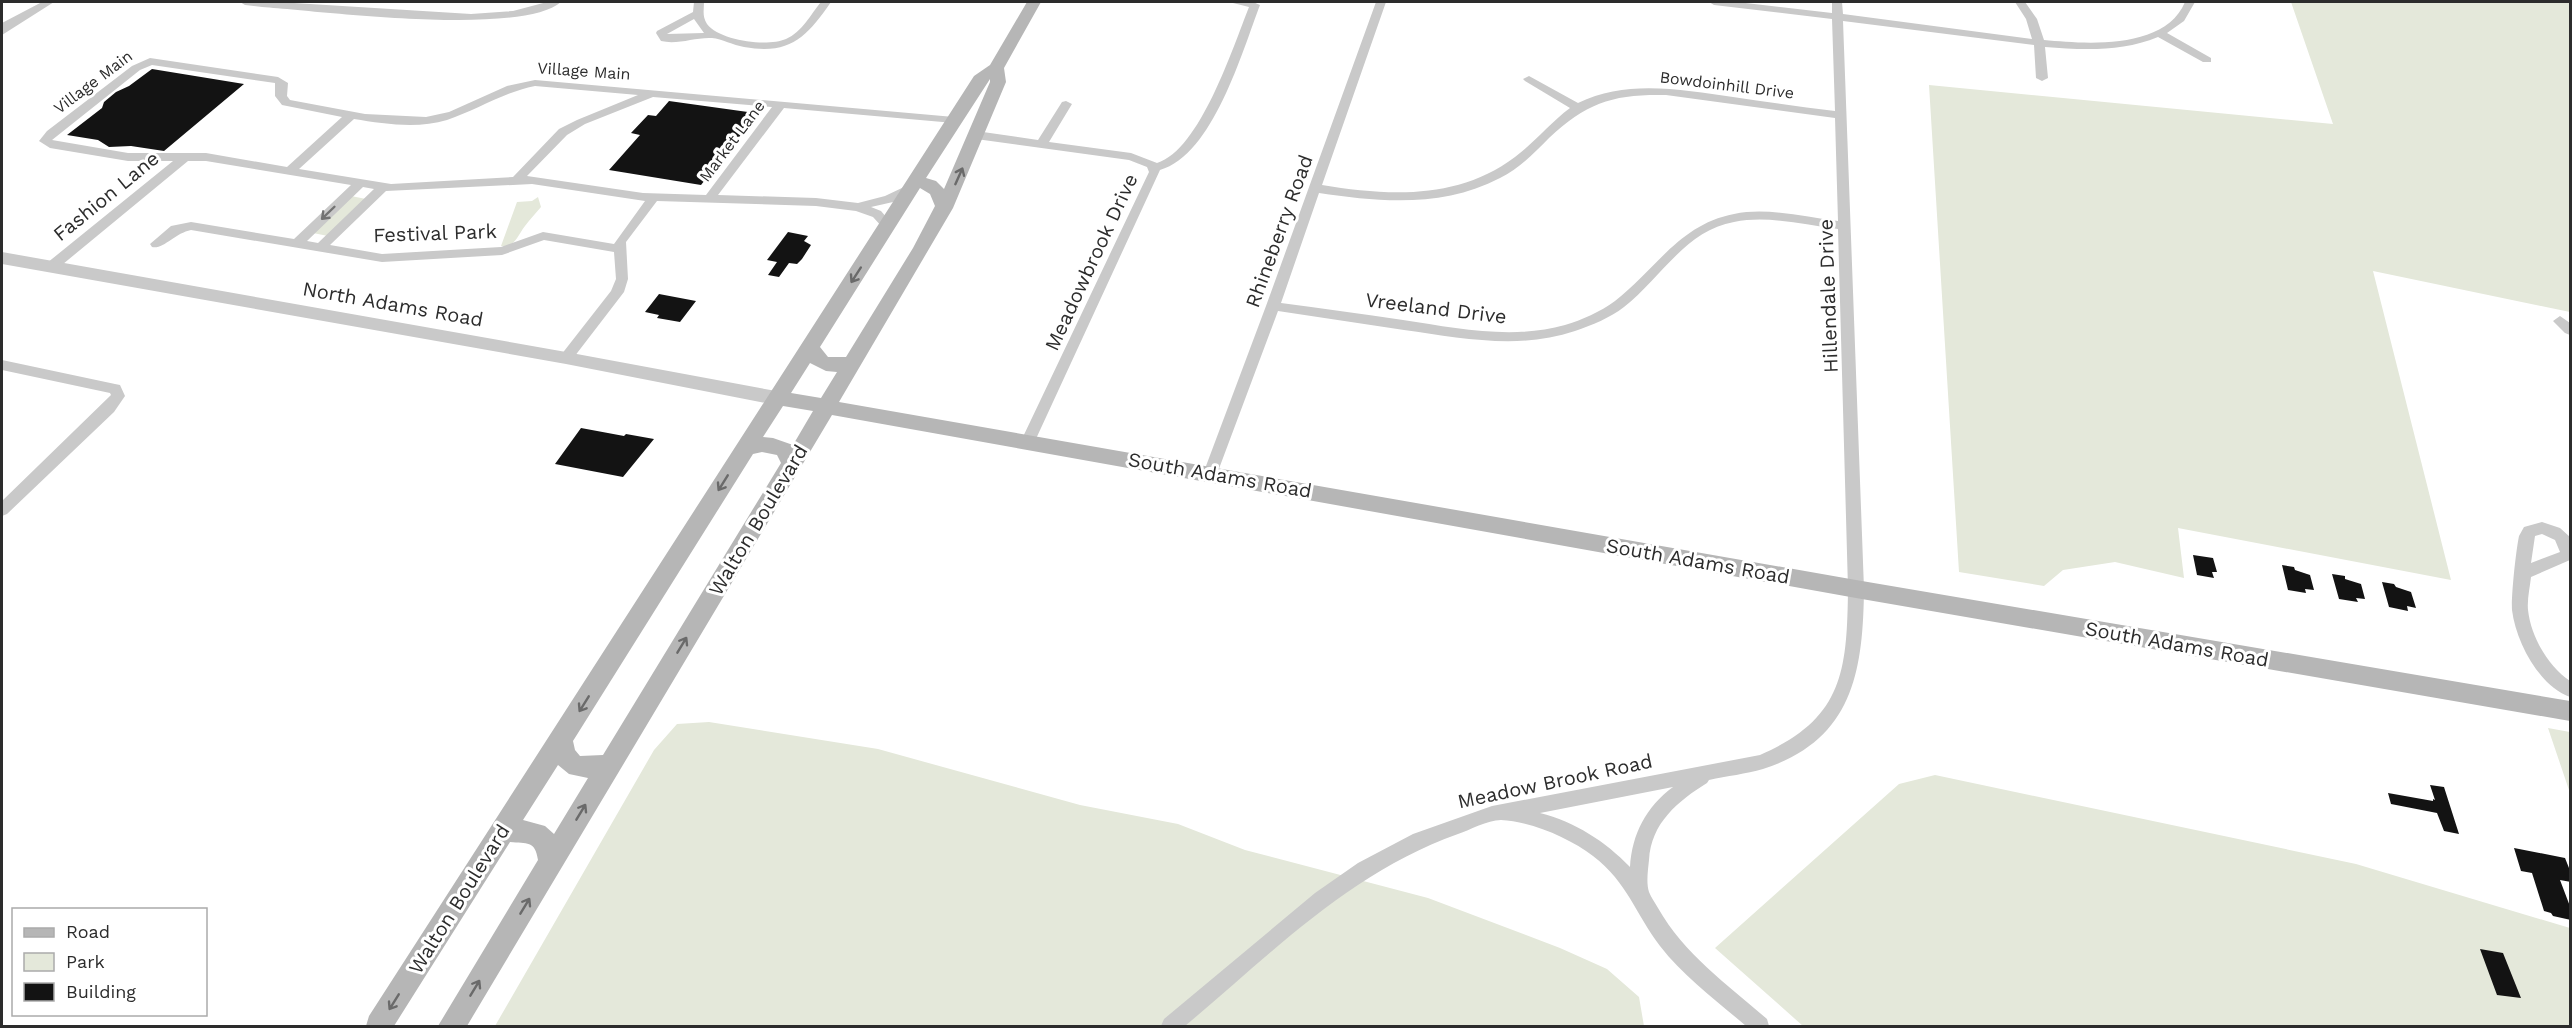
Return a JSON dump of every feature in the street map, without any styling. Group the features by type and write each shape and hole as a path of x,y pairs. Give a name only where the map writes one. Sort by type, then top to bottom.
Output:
{"main road":[{"name":"Walton Boulevard","path":"378,1026 957,114 980,79 996,68 1034,2"},
{"name":"Walton Boulevard","path":"452,1026 827,407 944,208 998,82 996,68"},
{"path":"957,114 973,108 984,115"},
{"path":"911,187 927,183 934,186 940,193 944,208"},
{"path":"810,346 813,357 822,363 834,365 853,363"},
{"name":"South Adams Road","path":"776,398 1856,589 2571,711"},
{"path":"745,449 767,444 779,446 789,453 792,465"},
{"path":"561,740 564,755 573,765 591,768 610,764"},
{"path":"503,829 524,830 541,836 547,843 551,862"}],"street":[{"path":"2,27 49,2"},
{"path":"245,2 467,19 524,12 556,2"},
{"path":"699,2 696,9 699,22 714,35"},
{"path":"698,14 661,33 665,39 678,40 714,35 749,44 776,45 789,42 806,28 826,2"},
{"path":"1154,168 1172,161 1185,149 1204,122 1255,5 1234,2"},
{"name":"Rhineberry Road","path":"1210,474 1273,306 1381,2"},
{"path":"1714,2 2040,42 2099,46 2121,44 2158,33 2186,15 2190,2"},
{"name":"Hillendale Drive","path":"1837,2 1856,589"},
{"path":"2020,2 2030,14 2040,42 2042,78"},
{"path":"2,32 21,17"},
{"path":"2158,33 2207,60"},
{"name":"Village Main","path":"887,225 877,214 858,207 806,201 654,197 544,181 395,189 206,157 128,157 45,141 136,68 150,61 278,80 282,83 281,96 286,103 408,122 430,121 456,113 525,84 535,83 781,104 957,114"},
{"path":"1529,79 1578,108"},
{"name":"Bowdoinhill Drive","path":"1315,188 1349,194 1416,197 1460,190 1502,174 1578,108 1594,100 1614,95 1667,92 1842,116"},
{"path":"516,181 562,132 656,93"},
{"name":"Market Lane","path":"709,199 781,104"},
{"path":"1042,144 1066,104"},
{"path":"290,171 353,114"},
{"name":"Meadowbrook Drive","path":"976,135 1131,157 1152,165 1155,172 1152,183 1028,441"},
{"name":"Fashion Lane","path":"52,266 185,157"},
{"path":"297,244 360,183"},
{"name":"Festival Park","path":"320,248 383,187"},
{"name":"Village Main","path":"858,207 890,199 911,187"},
{"path":"566,358 617,292 622,279 620,249 622,237 654,197"},
{"name":"Vreeland Drive","path":"1273,306 1473,335 1507,338 1544,334 1589,320 1622,302 1693,232 1717,221 1737,217 1770,218 1845,226"},
{"name":"Festival Park","path":"156,244 176,229 191,226 390,259 502,251 543,237 620,249"},
{"name":"North Adams Road","path":"2,258 566,358 776,398"},
{"path":"2,365 116,389 118,396 2,510"},
{"path":"2523,573 2520,609 2527,633 2551,674 2571,690"},
{"name":"Meadow Brook Road","path":"1171,1026 1347,880 1419,840 1492,814 1548,801 1761,762 1794,748 1815,732 1844,695 1852,667 1856,639 1856,589"},
{"path":"1640,895 1638,858 1650,824 1670,799 1693,782 1714,772"},
{"path":"1492,814 1538,820 1581,836 1612,859 1640,895 1662,933 1677,951 1760,1026"}],"green space":[{"path":"2291,2 2570,2 2570,312 2373,271 2451,580 2178,528 2184,578 2115,562 2063,570 2044,586 1959,572 1929,85 2333,124"},
{"path":"351,196 366,199 328,236 313,233"},
{"path":"538,197 541,207 513,243 501,246 517,202 532,201"},
{"path":"709,722 878,749 1080,805 1178,824 1245,850 1428,898 1560,948 1607,969 1639,997 1644,1026 495,1026 654,750 677,724"},
{"path":"2548,728 2570,732 2570,793"},
{"path":"1935,775 2356,864 2570,928 2570,1026 1803,1026 1715,948 1899,784"}],"building":[{"path":"152,69 244,84 164,151 131,146 109,147 98,140 67,135 102,108 104,102 116,92 129,86"},
{"path":"669,101 755,113 744,127 747,127 701,185 609,170 640,135 631,133 648,115 656,116"},
{"path":"788,232 808,236 804,241 811,245 797,264 789,263 779,277 768,275 777,262 767,260"},
{"path":"659,294 696,301 680,322 657,318 659,315 645,312"},
{"path":"581,428 654,439 623,477 555,464"},
{"path":"2193,555 2213,558 2217,572 2212,572 2214,578 2197,575"},
{"path":"2282,565 2294,567 2295,570 2310,575 2314,590 2305,589 2306,593 2288,590"},
{"path":"2332,574 2345,576 2345,579 2361,584 2365,599 2356,598 2358,602 2339,599"},
{"path":"2382,582 2394,584 2396,587 2411,592 2416,608 2407,606 2408,611 2389,607"},
{"path":"2430,785 2444,787 2459,834 2444,831 2437,813 2391,804 2388,793 2433,801 2435,800"},
{"path":"2514,848 2565,858 2571,873 2571,882 2560,880 2571,909 2571,920 2553,916 2544,911 2532,873 2521,871"},
{"path":"2480,949 2503,953 2521,998 2497,995"}]}
